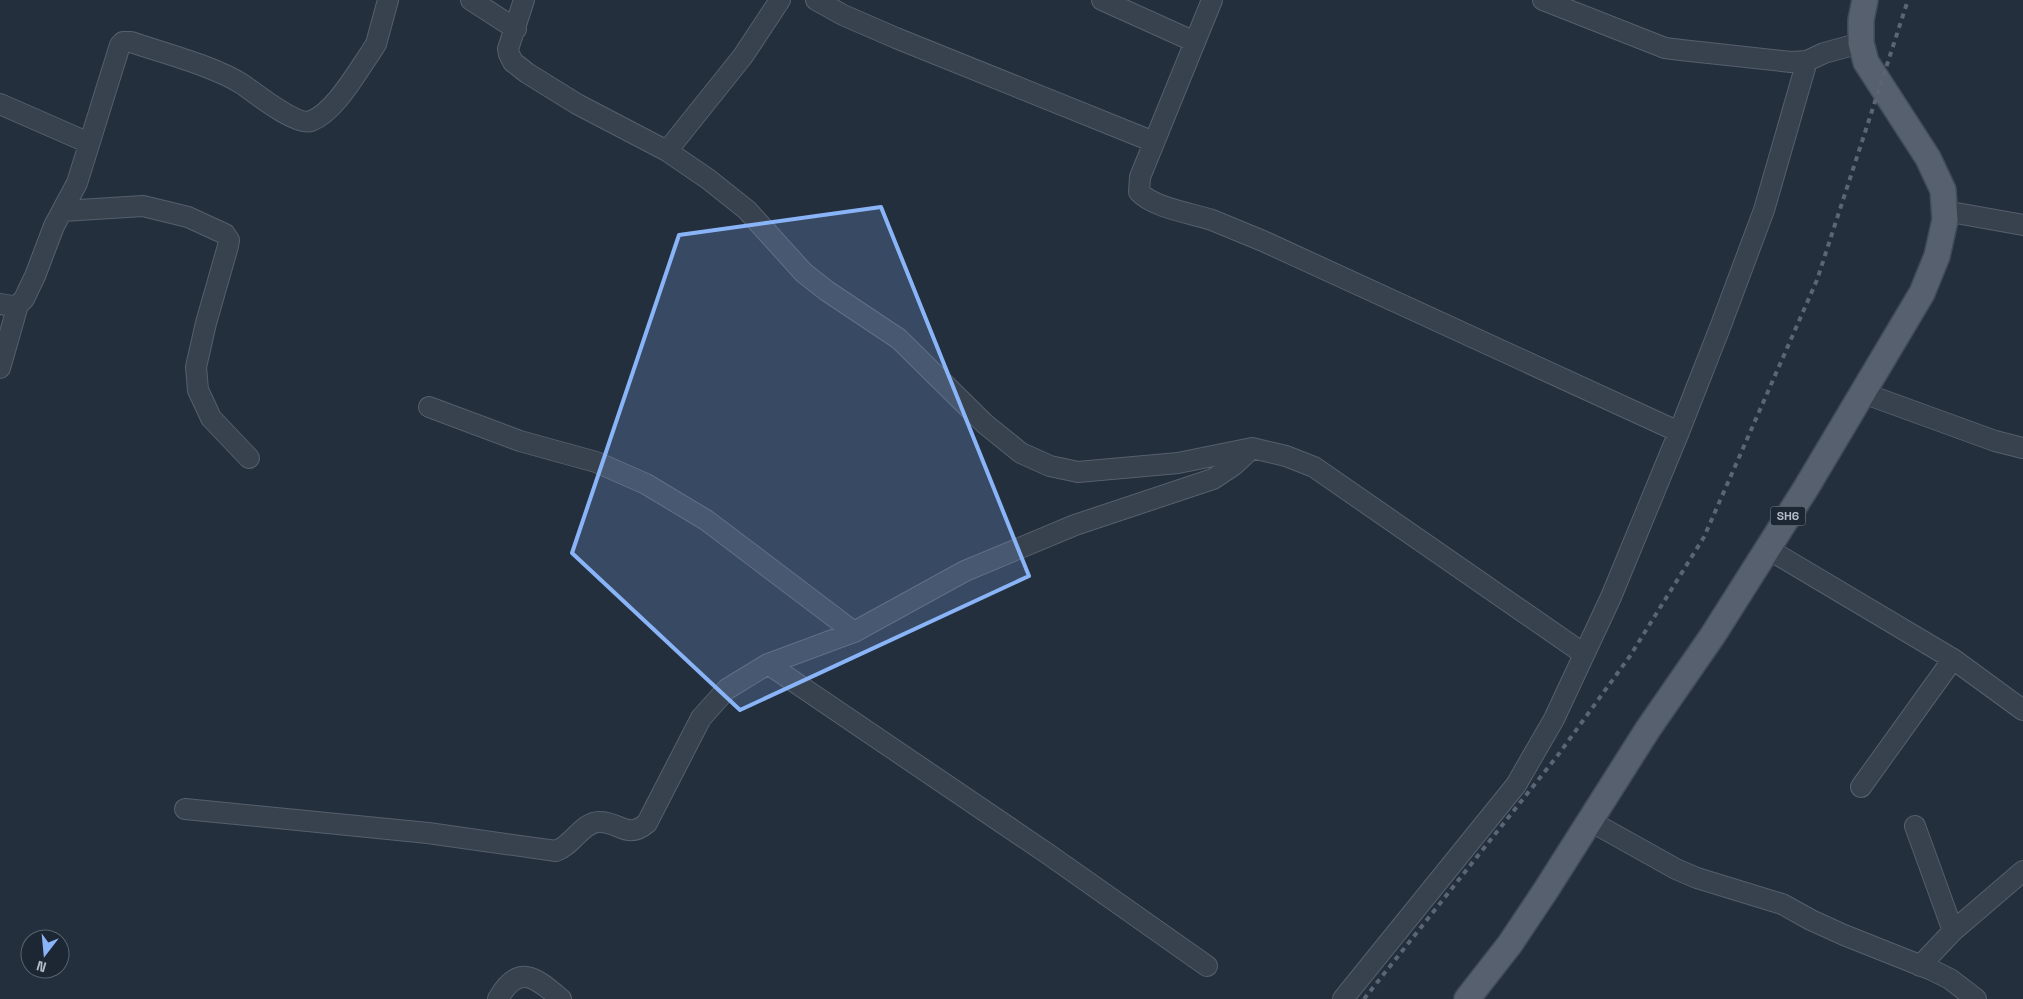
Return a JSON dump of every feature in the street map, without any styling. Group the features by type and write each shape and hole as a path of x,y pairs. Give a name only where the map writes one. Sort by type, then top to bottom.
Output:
{"main road":[{"name":"SH6","path":"1467,999 1510,944 1768,549 1922,293 1937,256 1945,220 1943,190 1928,158 1866,62 1861,43 1861,20 1865,0"}],"street":[{"path":"0,368 9,304 24,300 36,276 54,226 76,183 120,45 123,42 131,42 216,72 240,83 295,118 309,122 336,101 371,52 376,44 388,0"},
{"path":"471,0 516,29"},
{"path":"524,0 508,49 508,54 519,68 577,104 667,152 708,179 747,210 804,272 828,292 899,339 985,424 1021,453 1050,466 1078,472 1178,463 1252,448 1286,456 1314,467 1584,654"},
{"path":"667,152 743,56 780,0"},
{"path":"816,0 843,15 896,38 1154,142"},
{"path":"1102,0 1195,42"},
{"path":"1212,0 1154,142 1138,185 1139,192 1150,201 1213,221 1263,241 1679,432"},
{"path":"1543,0 1665,48 1791,62 1807,61 1824,53 1861,43"},
{"path":"1343,999 1516,785 1554,719 1611,597 1679,432 1764,210 1807,61"},
{"path":"0,104 89,143"},
{"path":"63,211 143,206 188,217 225,234 229,240 228,246 196,366 197,382 198,390 211,418 249,458"},
{"path":"1945,211 2023,225"},
{"path":"1863,393 1995,441 2023,448"},
{"path":"429,407 520,441 596,462 646,484 706,520 854,632"},
{"path":"185,808 428,833 556,851 566,847 589,824 600,822 631,831 640,829 647,824 701,718 727,689 768,664 854,632 965,572 1075,525 1213,479 1234,465 1252,448"},
{"path":"1768,549 1953,659 2023,710"},
{"path":"1861,788 1953,659"},
{"path":"768,664 1040,849 1207,966"},
{"path":"1590,821 1690,875 1782,904 1844,936 1950,979 1976,999"},
{"path":"1915,826 1953,931"},
{"path":"1920,966 1953,931 2023,871"},
{"path":"498,999 504,989 515,978 526,976 539,981 561,999"}],"highlighted area":[{"path":"881,207 1029,576 740,710 572,553 679,235"}],"railway":[{"path":"1364,999 1558,755 1630,656 1704,537 1817,280 1908,0"}]}
